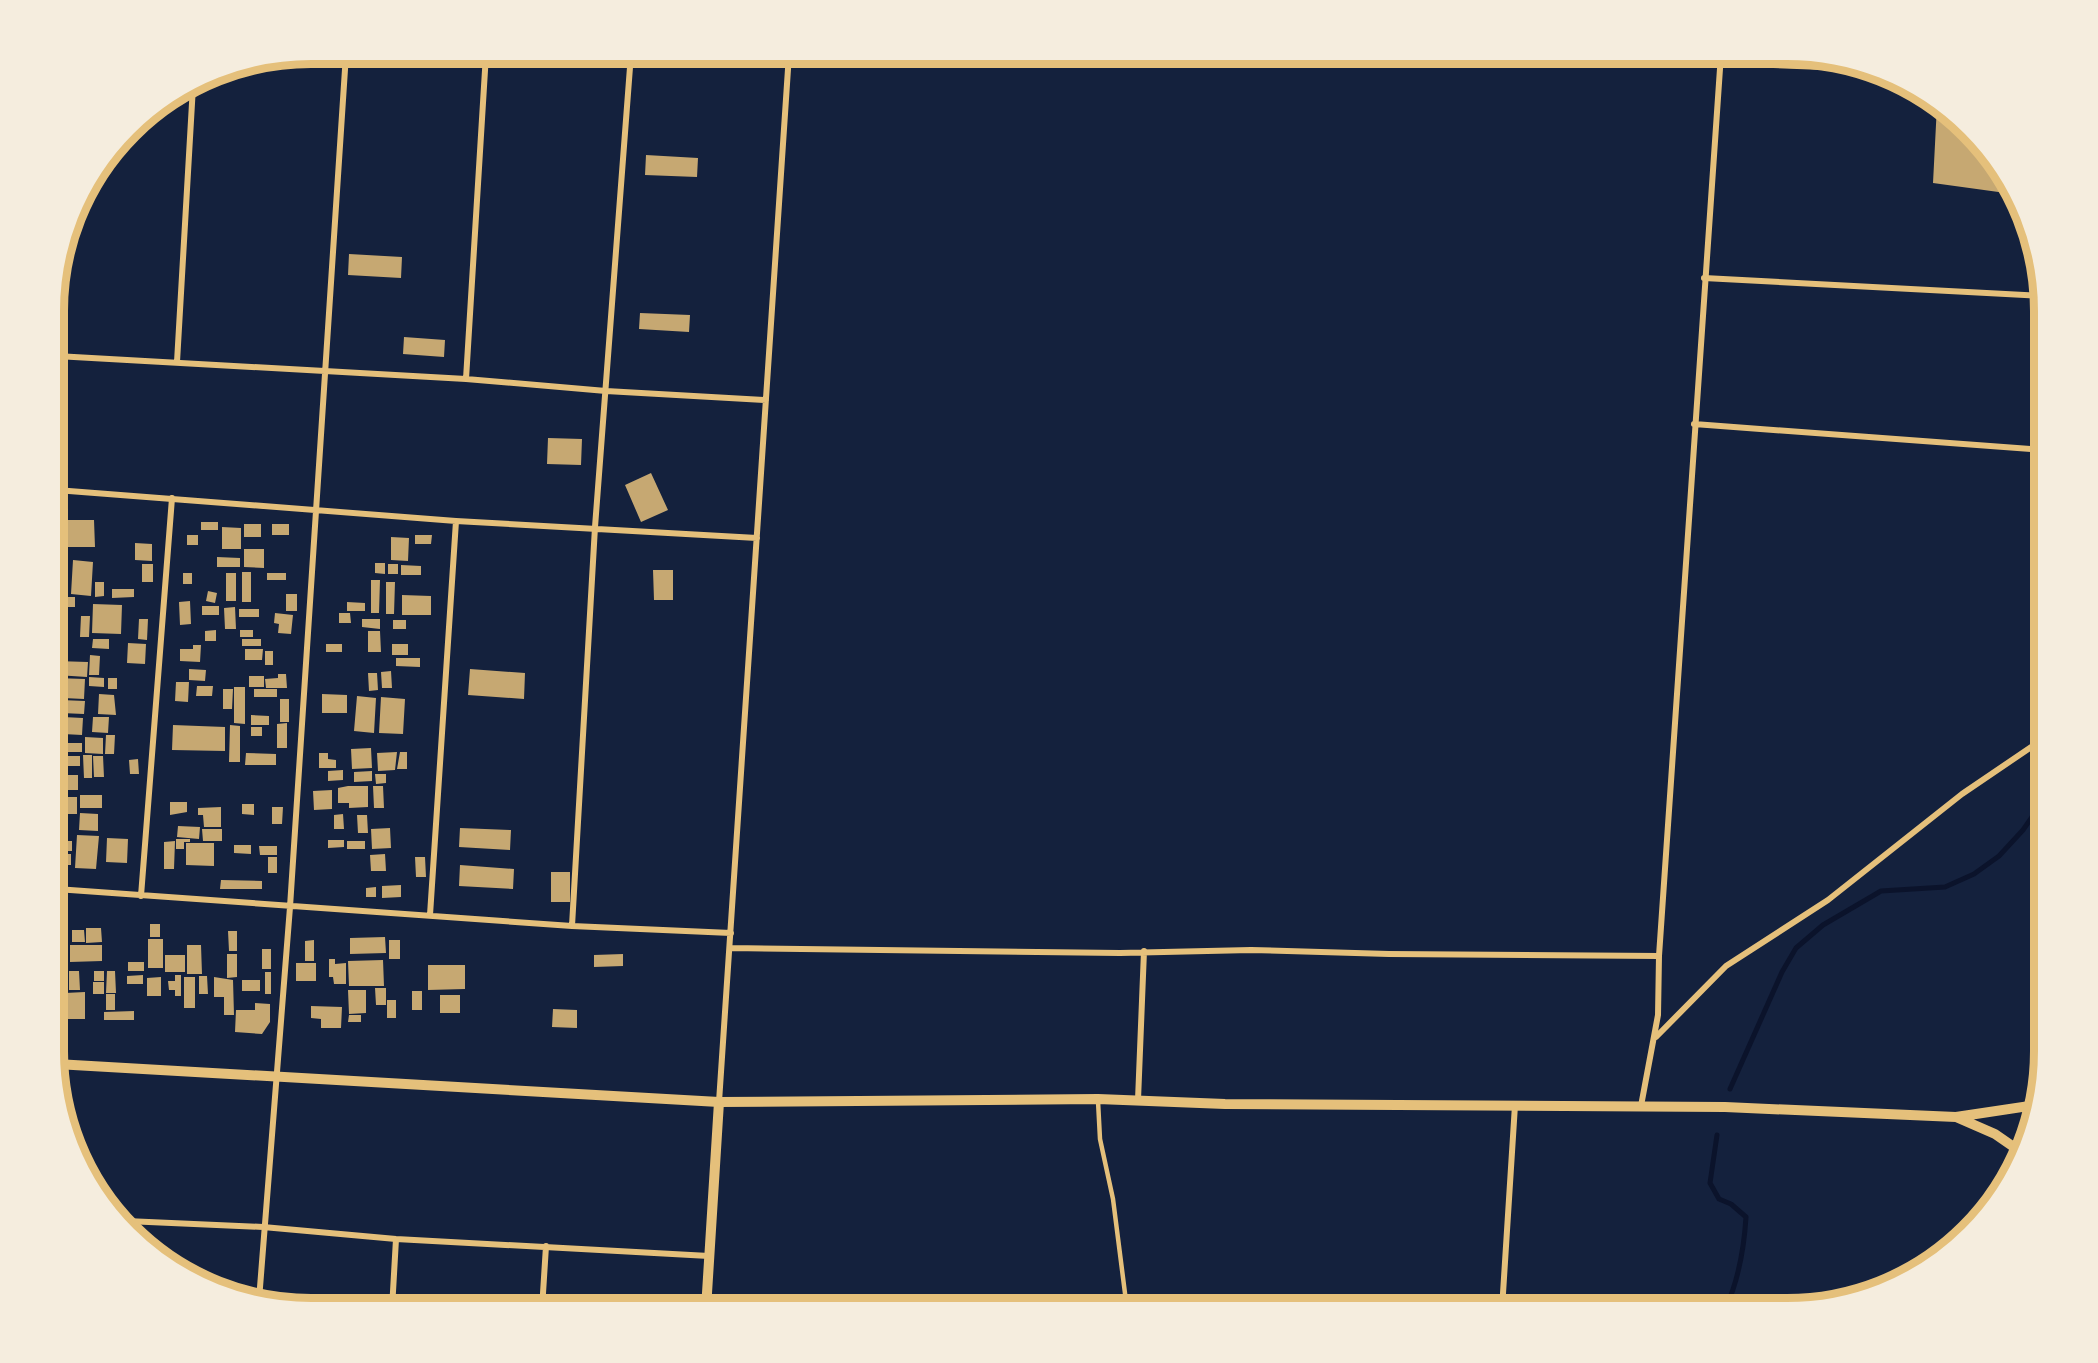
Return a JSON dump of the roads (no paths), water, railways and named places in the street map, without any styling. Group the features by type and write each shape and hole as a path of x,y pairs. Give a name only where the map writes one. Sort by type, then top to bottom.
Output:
{"street":[{"path":"259,1293 290,907 345,64"},
{"path":"466,379 485,64"},
{"path":"572,926 595,527 631,64"},
{"path":"707,1298 788,64"},
{"path":"1641,1106 1656,1037 1659,956 1720,64"},
{"path":"1746,64 1818,67"},
{"path":"177,362 192,95"},
{"path":"1704,278 2033,295"},
{"path":"64,356 466,379 606,391 766,400"},
{"path":"1694,424 2034,449"},
{"path":"64,491 456,521 595,527 757,538"},
{"path":"141,897 172,498"},
{"path":"430,915 456,521"},
{"path":"1656,1037 1726,966 1828,900 1962,794 2034,744"},
{"path":"64,890 572,926 731,933"},
{"path":"731,948 1251,950 1389,954 1659,956"},
{"path":"1138,1100 1144,951"},
{"path":"65,1065 719,1102 1098,1099 1225,1104 1515,1104 1956,1117 2027,1106"},
{"path":"1503,1298 1515,1104"},
{"path":"1956,1117 1995,1134 2015,1147"},
{"path":"133,1221 263,1227 396,1239 709,1256"},
{"path":"393,1298 396,1239"},
{"path":"543,1298 546,1246"}],"lane":[{"path":"1098,1099 1100,1139 1113,1199 1126,1298"}],"waterway":[{"path":"1730,1089 1782,972 1796,948 1823,925 1881,891 1945,887 1974,874 1999,856 2034,814"},
{"path":"1717,1135 1710,1183 1719,1199 1731,1204 1746,1217 1740,1264 1730,1298"}]}
